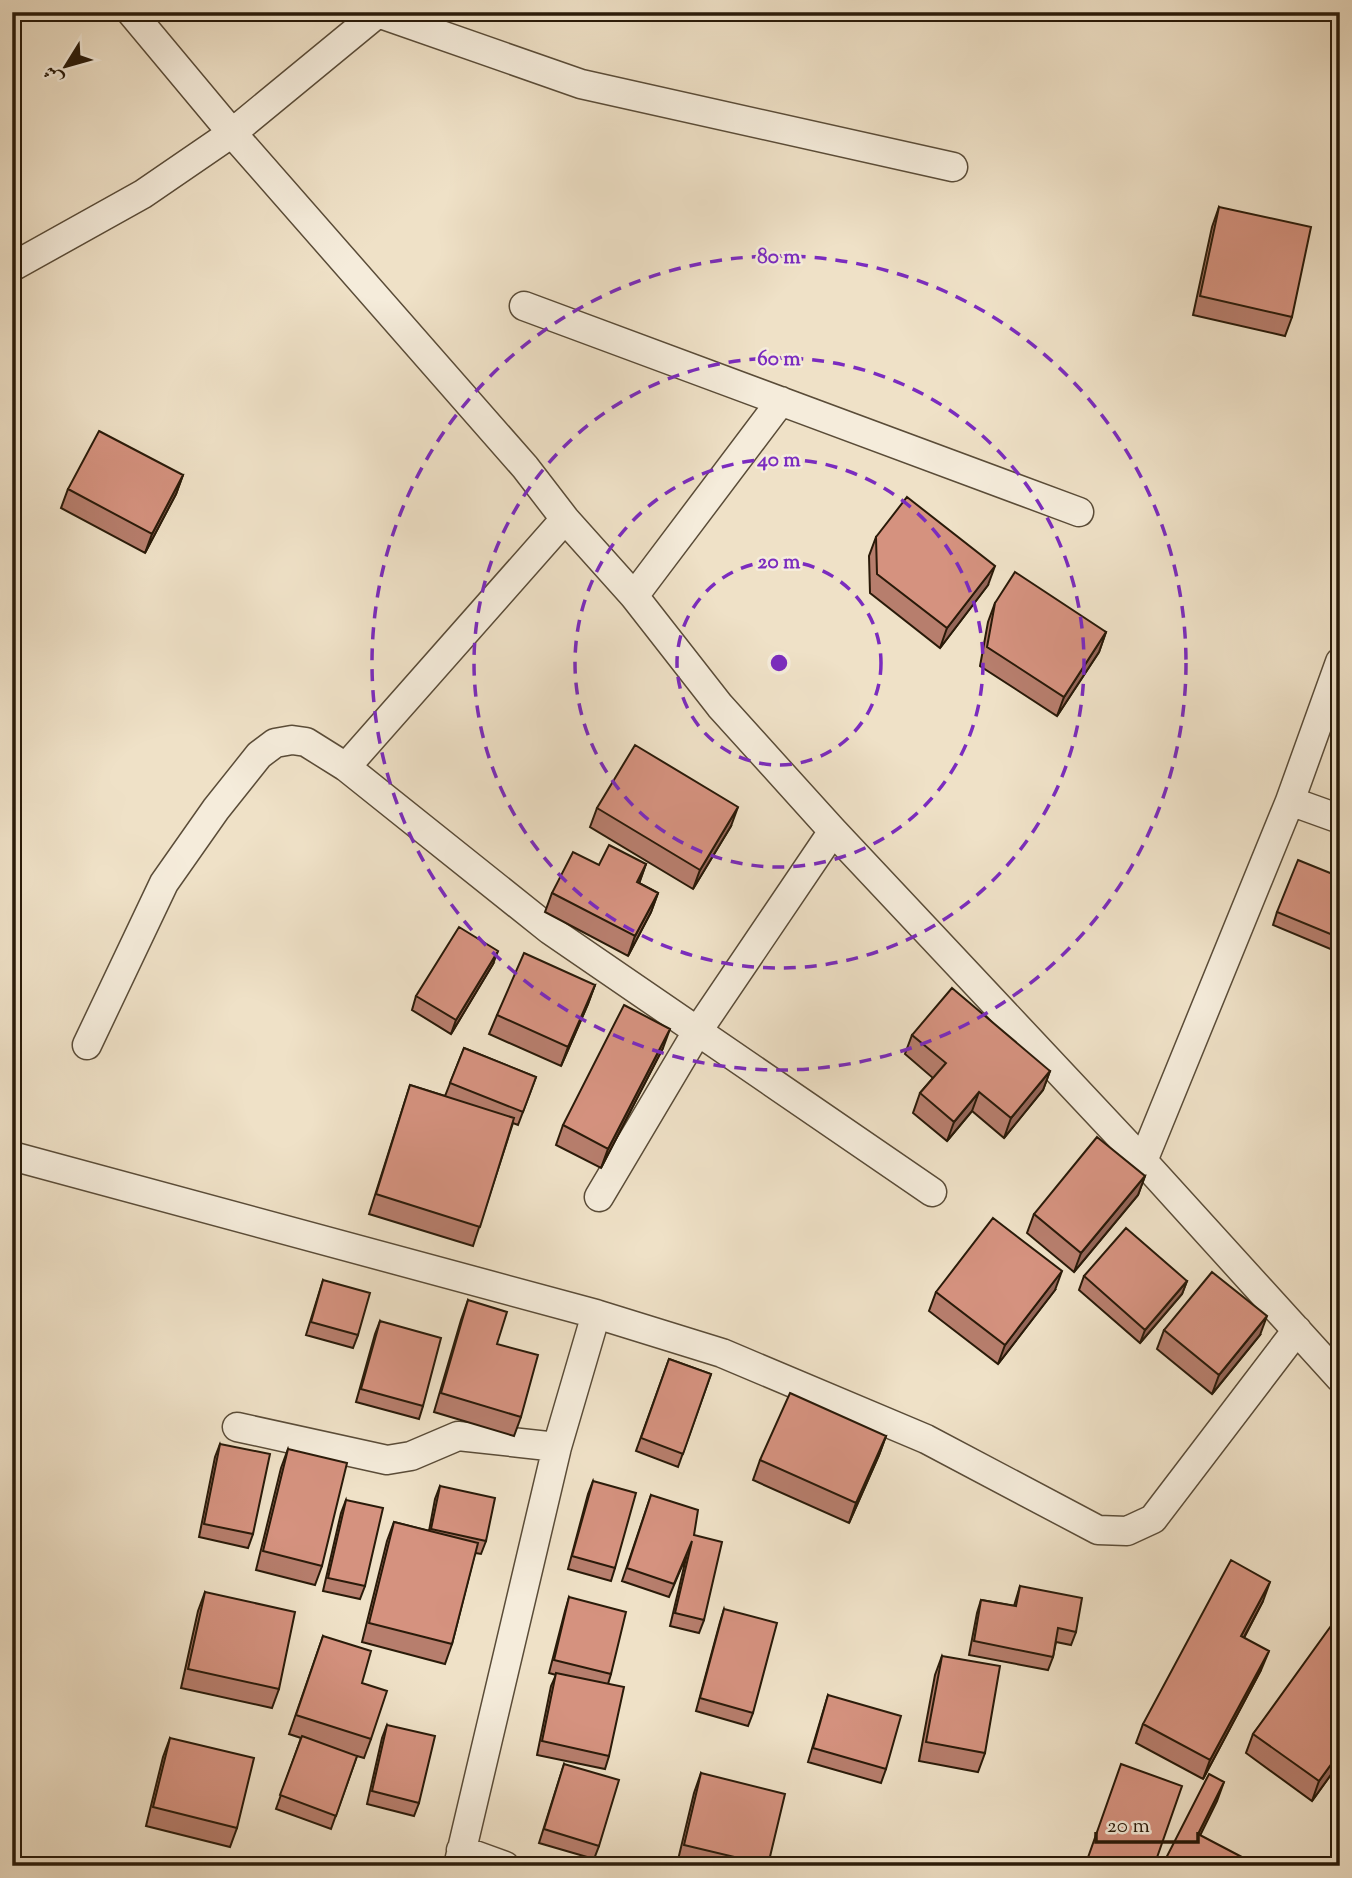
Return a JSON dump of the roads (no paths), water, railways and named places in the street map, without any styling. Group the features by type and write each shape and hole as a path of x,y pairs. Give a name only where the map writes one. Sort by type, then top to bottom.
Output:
{"street":[{"path":"131,12 232,133 526,467 565,519 634,596 720,706 832,831 1143,1161 1340,1378"},
{"path":"12,267 144,194 232,133 378,13 580,84 953,167"},
{"path":"524,306 1079,512"},
{"path":"634,596 781,401"},
{"path":"345,767 565,519"},
{"path":"1143,1161 1290,801 1340,662"},
{"path":"87,1045 164,883 259,755 275,743 306,742 345,767 503,895 697,1032 932,1192"},
{"path":"1290,801 1340,819"},
{"path":"598,1197 697,1032 832,831"},
{"path":"12,1156 596,1314 722,1353 926,1439 1098,1530 1127,1531 1153,1519 1171,1499 1297,1330"},
{"path":"505,1866 459,1858 557,1447 596,1314"},
{"path":"237,1427 387,1460 411,1456 458,1436 557,1447"}]}
